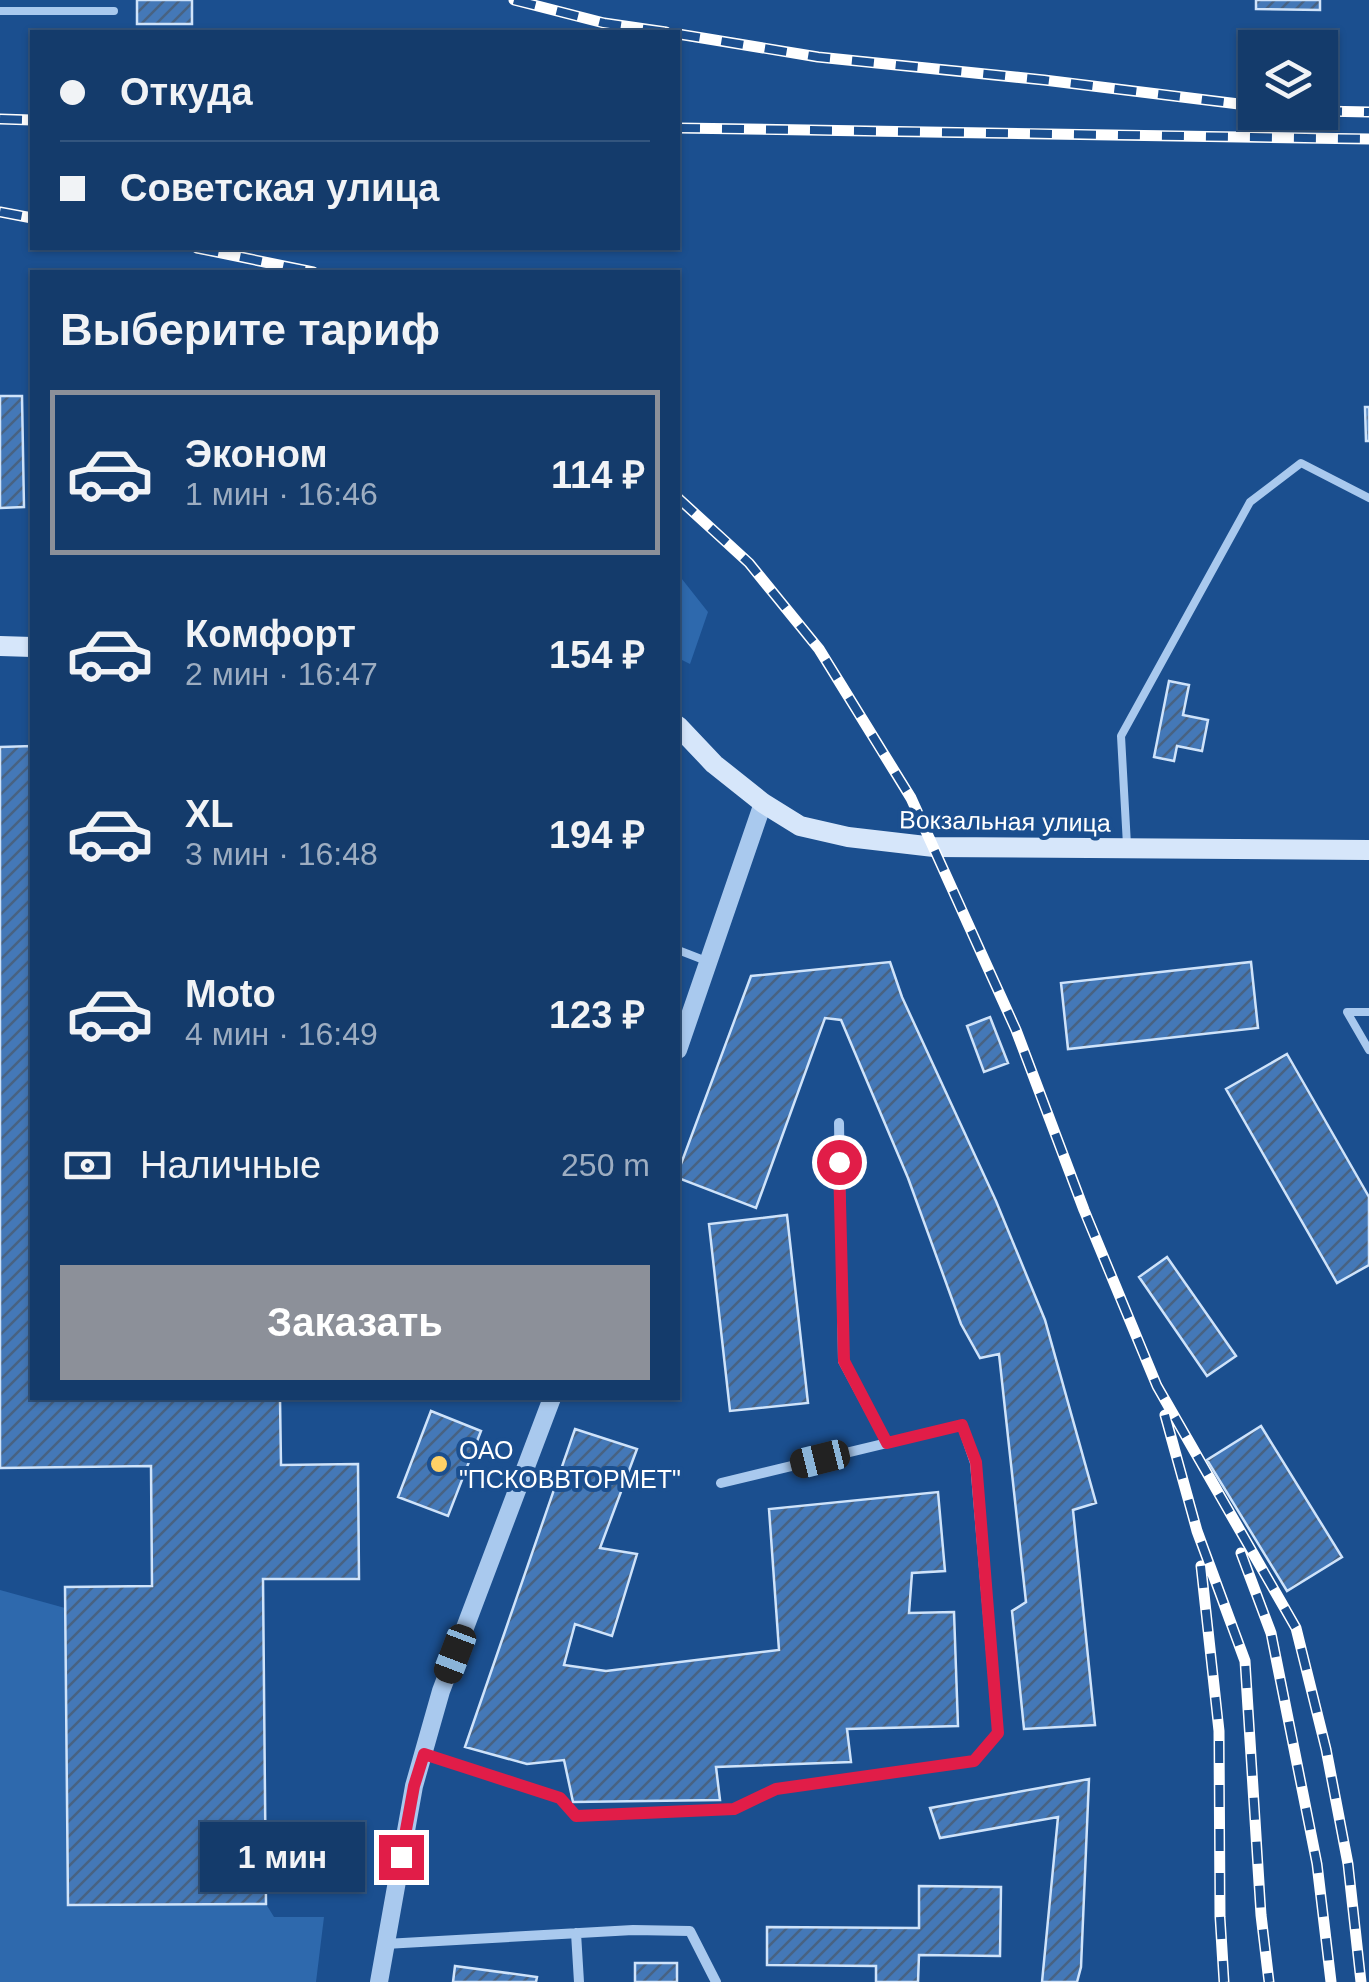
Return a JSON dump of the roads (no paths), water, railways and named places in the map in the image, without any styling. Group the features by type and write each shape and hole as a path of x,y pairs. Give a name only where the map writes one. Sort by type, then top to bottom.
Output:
{"main road":[{"path":"0,646 30,646"},
{"name":"Вокзальная улица","path":"680,728 714,764 762,803 800,826 877,842 934,847 1369,850"}],"street":[{"path":"680,1044 762,803"},
{"path":"838,1123 844,1361 887,1443"},
{"path":"379,1982 414,1786 441,1691 551,1400"},
{"path":"424,1754 560,1798 576,1816 734,1809 776,1789 974,1761 998,1733 976,1462 962,1425 720,1483"},
{"path":"385,1944 633,1930 690,1931 716,1982"},
{"path":"576,1933 579,1982"}],"lane":[{"path":"0,10 114,11"},
{"path":"1127,849 1121,736 1250,502 1301,463 1369,498"},
{"path":"680,951 710,962"},
{"path":"1369,1012 1347,1012 1369,1050"}],"railway":[{"path":"514,0 604,23 652,30"},
{"path":"680,34 818,57 1238,104"},
{"path":"1338,111 1369,112"},
{"path":"0,119 30,120"},
{"path":"680,128 1369,139"},
{"path":"0,212 30,218"},
{"path":"207,250 303,270"},
{"path":"680,500 749,563 819,649 911,798 1016,1030 1084,1210 1157,1386 1296,1628 1326,1749 1348,1864 1361,1982"},
{"path":"1165,1415 1197,1531 1245,1661 1269,1982"},
{"path":"1241,1553 1271,1633 1317,1864 1331,1982"},
{"path":"1201,1566 1219,1731 1224,1982"}],"place":[{"name":"ОАО \"ПСКОВВТОРМЕТ\"","path":"439,1464"}]}
